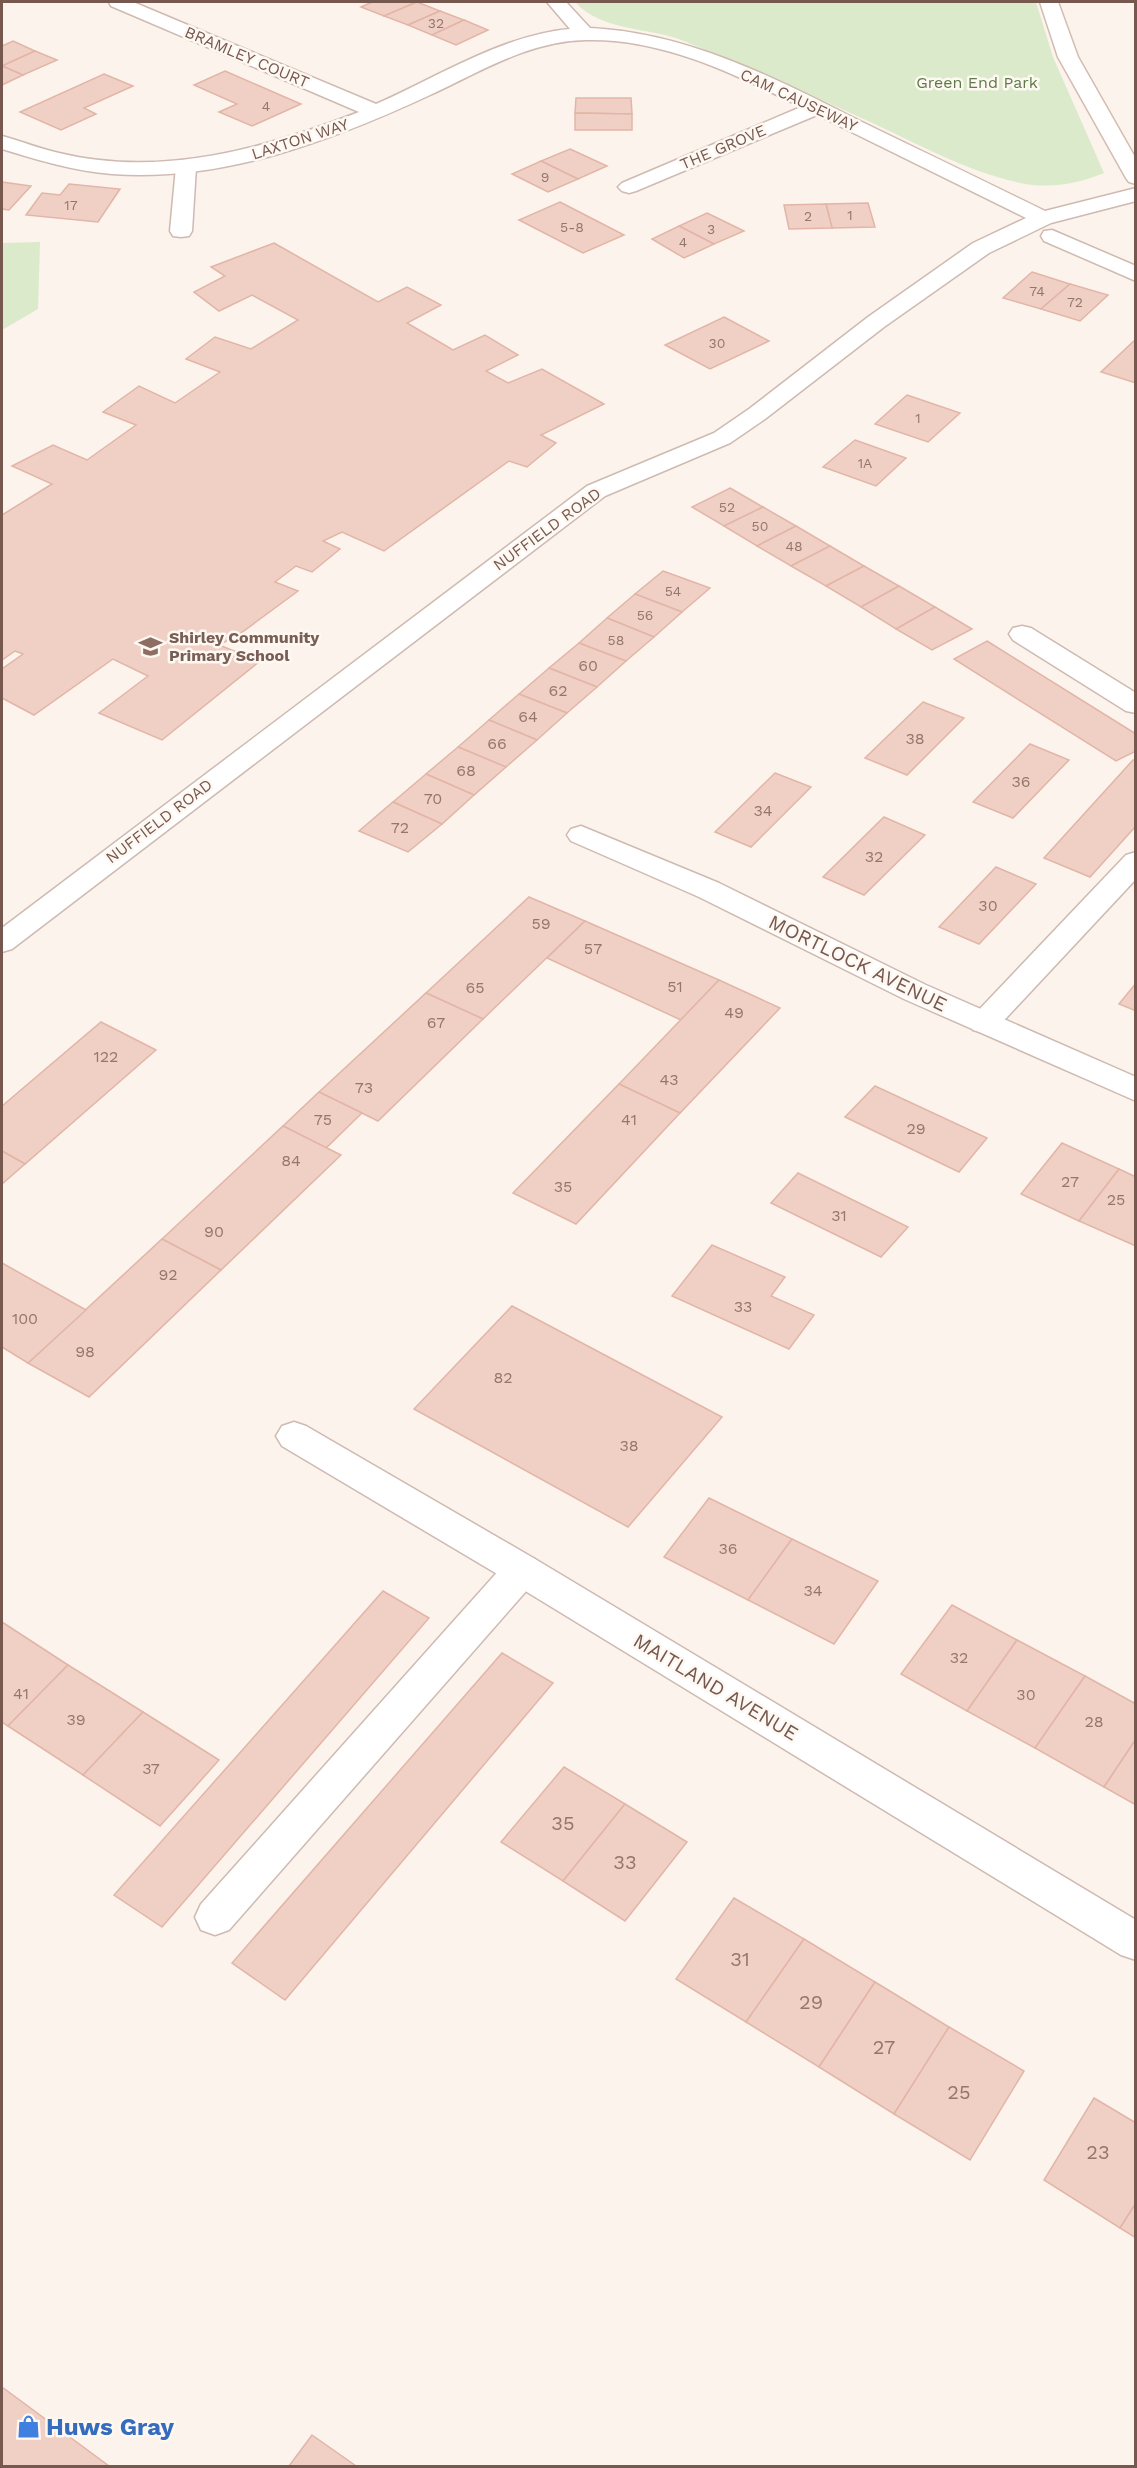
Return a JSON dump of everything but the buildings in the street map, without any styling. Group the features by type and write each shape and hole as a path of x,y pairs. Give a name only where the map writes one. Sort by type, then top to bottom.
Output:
{"street":[{"name":"BRAMLEY COURT","path":"118,2 377,112"},
{"path":"556,2 585,34"},
{"path":"1048,2 1068,57 1136,178"},
{"name":"LAXTON WAY","path":"2,142 76,162 151,168 186,167 275,150 337,129 377,112 506,51 528,43 585,34"},
{"name":"CAM CAUSEWAY","path":"585,34 639,37 674,46 712,60 818,107 1136,274"},
{"name":"THE GROVE","path":"629,187 818,107"},
{"path":"181,231 186,167"},
{"name":"NUFFIELD ROAD","path":"2,942 596,491 722,438 876,322 981,248 1048,227 1136,194"},
{"path":"1022,634 1136,705"},
{"name":"MORTLOCK AVENUE","path":"581,835 709,890 915,992 1136,1090"},
{"path":"984,1023 1136,861"},
{"name":"MAITLAND AVENUE","path":"294,1437 522,1570 1136,1942"},
{"path":"215,1917 522,1570"}],"green space":[{"name":"Green End Park","path":"575,2 1036,2 1053,57 1104,173 1073,183 1042,186 1000,178 942,156 822,100 684,41 599,19 586,12"},
{"path":"40,242 38,309 2,330 2,243"}],"place":[{"name":"Shirley Community Primary School","path":"151,646"},
{"name":"Huws Gray","path":"28,2427"}]}
